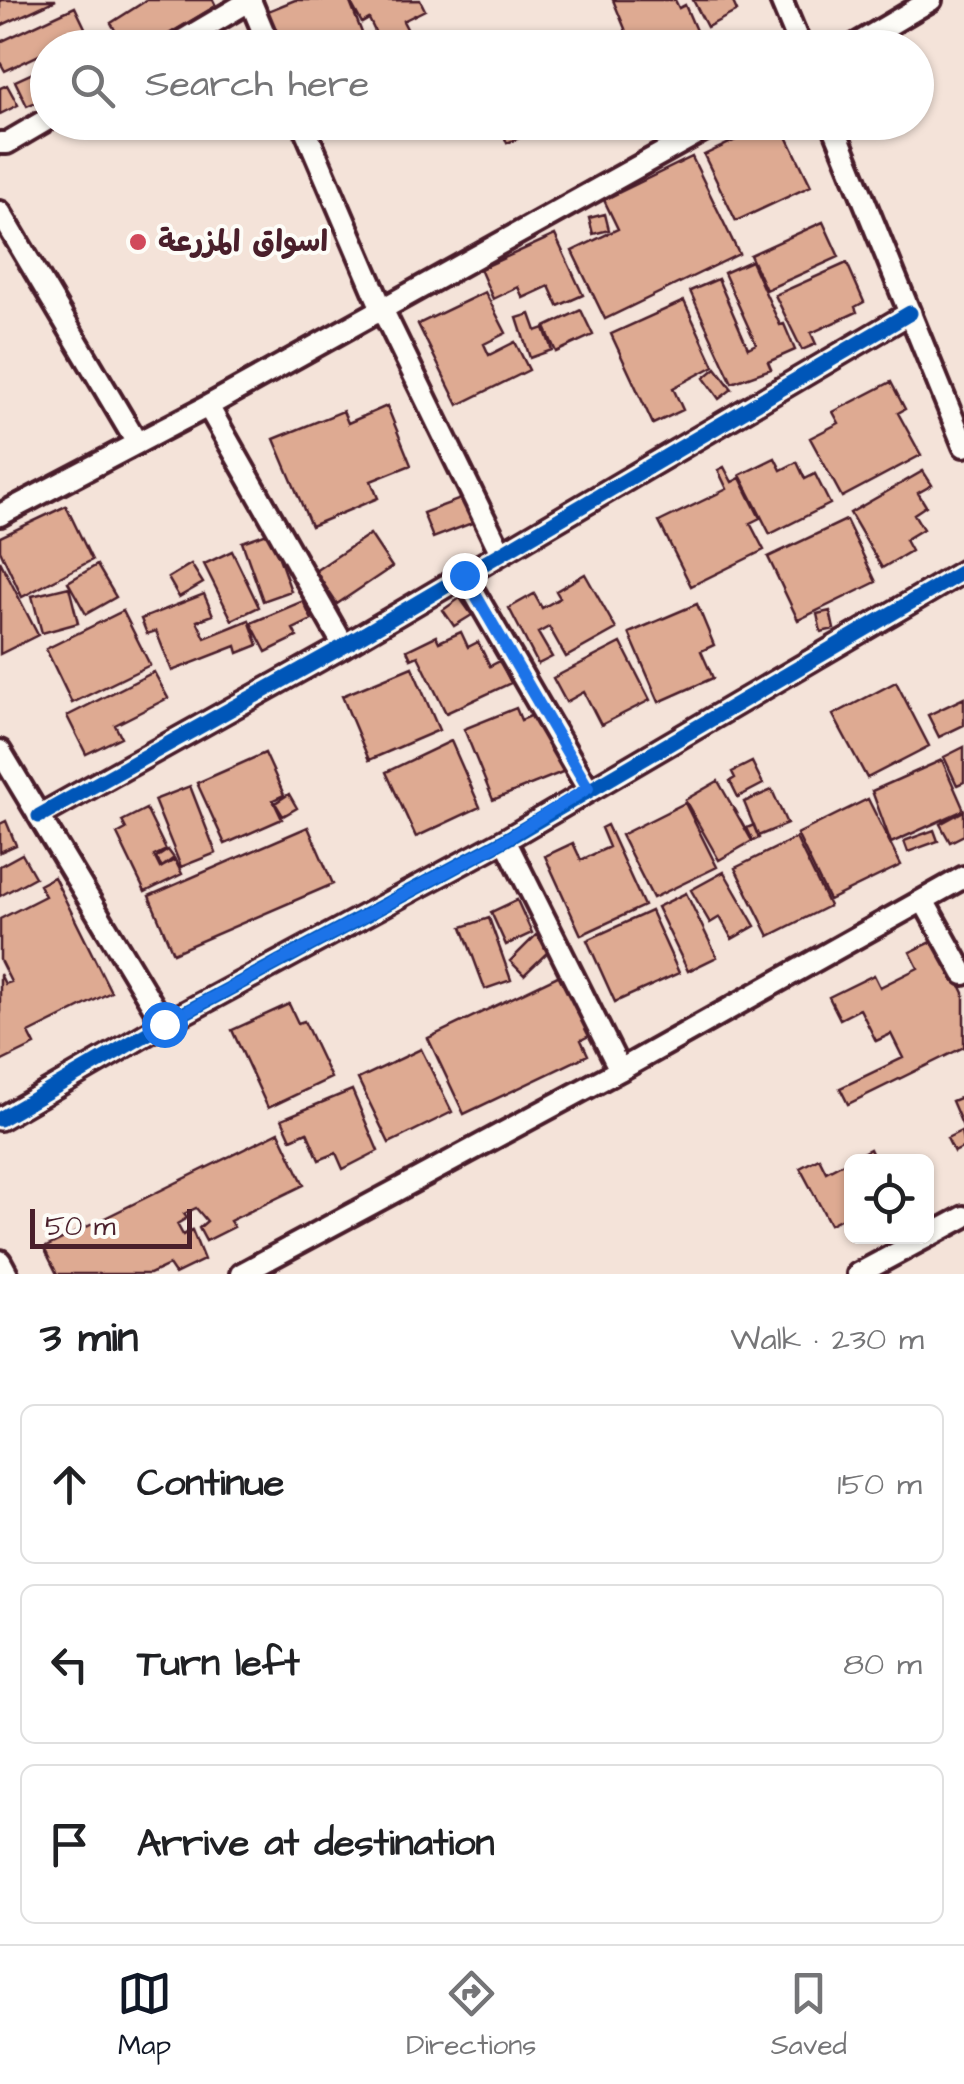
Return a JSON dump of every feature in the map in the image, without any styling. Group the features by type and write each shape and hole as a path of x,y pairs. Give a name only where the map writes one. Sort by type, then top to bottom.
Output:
{"street":[{"path":"200,30 250,0 262,30"},
{"path":"781,0 794,30"},
{"path":"880,30 931,0"},
{"path":"0,143 8,143 30,130"},
{"path":"310,140 382,309 501,553"},
{"path":"0,515 208,406 686,140"},
{"path":"839,140 964,446"},
{"path":"0,212 137,442"},
{"path":"39,816 344,646 910,313"},
{"path":"208,406 344,646"},
{"path":"0,1119 164,1024 505,840 964,571"},
{"path":"464,575 588,788"},
{"path":"0,751 164,1024"},
{"path":"505,840 620,1070"},
{"path":"241,1274 620,1070 964,876"},
{"path":"923,900 964,974"},
{"path":"858,1274 964,1217"},
{"path":"0,1261 7,1274"}],"building":[{"path":"0,0 56,0 0,26"},
{"path":"147,0 213,0 216,6 176,30 115,30 111,23"},
{"path":"295,0 349,0 361,30 270,30 263,13"},
{"path":"420,0 425,10 403,21 408,30 374,30 369,19 362,23 350,1"},
{"path":"613,0 675,0 679,8 685,5 696,30 626,30"},
{"path":"693,0 732,0 737,11 707,27"},
{"path":"75,7 86,30 30,30 30,59 5,71 0,62 0,42"},
{"path":"30,74 30,105 27,106 15,81"},
{"path":"7,85 18,105 0,114 0,88"},
{"path":"735,140 789,140 811,186 736,221 704,155"},
{"path":"692,157 739,254 605,319 572,251 618,229 604,200"},
{"path":"605,214 609,230 593,234 589,218"},
{"path":"823,222 839,257 766,290 750,255"},
{"path":"555,235 583,295 558,306 549,286 523,298 518,287 493,299 480,269"},
{"path":"751,261 795,350 768,362 771,369 732,383 690,291 718,279 748,348 756,344 724,273"},
{"path":"847,263 864,302 855,307 857,312 811,333 816,344 802,350 775,295"},
{"path":"485,292 506,333 484,344 489,355 515,342 529,370 458,405 418,324"},
{"path":"684,301 714,366 673,388 683,410 653,424 611,334"},
{"path":"581,310 593,335 556,352 545,327"},
{"path":"530,314 536,331 544,328 552,350 530,358 517,318"},
{"path":"716,368 732,389 719,399 704,378"},
{"path":"891,382 905,409 898,413 921,455 842,497 810,438 839,423 833,412"},
{"path":"387,406 411,465 371,481 378,498 311,526 274,439 343,411 348,423"},
{"path":"775,458 781,470 797,462 805,479 815,474 830,504 770,534 740,475"},
{"path":"724,467 732,482 740,478 760,518 750,523 764,550 691,586 659,522 727,489 718,470"},
{"path":"923,471 932,485 918,493 926,506 914,514 923,529 905,540 911,551 882,568 850,513"},
{"path":"463,498 472,523 433,538 423,513"},
{"path":"66,506 92,560 22,597 0,550 0,537"},
{"path":"846,520 876,582 798,620 768,557"},
{"path":"270,532 291,591 263,601 242,542"},
{"path":"370,534 392,567 337,604 315,571"},
{"path":"232,551 259,607 232,620 204,564"},
{"path":"0,561 38,635 0,654"},
{"path":"191,564 203,583 179,597 168,578"},
{"path":"97,565 116,597 86,614 68,582"},
{"path":"585,574 616,629 566,657 549,627 538,633 552,657 538,664 509,608 534,594 542,608 560,598 556,591"},
{"path":"69,587 78,623 42,633 32,596"},
{"path":"204,594 213,615 197,621 205,638 249,620 258,645 238,653 236,646 172,671 156,631 147,634 141,619"},
{"path":"460,598 472,615 454,626 443,610"},
{"path":"303,601 312,620 293,629 297,637 266,652 251,623"},
{"path":"697,604 714,645 701,651 713,678 659,702 629,633"},
{"path":"123,611 150,665 72,703 46,649"},
{"path":"830,611 834,629 821,632 817,614"},
{"path":"461,632 468,647 478,642 490,666 500,661 511,683 446,713 418,656 411,659 407,650 436,636 439,642"},
{"path":"621,643 650,700 601,725 584,692 566,702 553,678"},
{"path":"412,667 439,730 369,760 342,696"},
{"path":"154,672 168,698 115,725 121,737 86,754 67,716"},
{"path":"896,682 929,746 867,778 833,715"},
{"path":"964,698 964,725 939,737 928,715"},
{"path":"516,708 521,720 540,712 565,771 493,800 464,729"},
{"path":"451,741 480,807 416,837 386,772"},
{"path":"964,747 964,782 957,785 944,757"},
{"path":"265,753 284,795 273,800 282,819 225,844 197,783"},
{"path":"942,760 964,810 891,843 872,791"},
{"path":"752,762 763,784 738,797 730,781 735,778 732,772"},
{"path":"718,781 752,841 719,860 685,800"},
{"path":"190,786 216,853 181,867 154,800"},
{"path":"772,790 787,824 758,836 744,802"},
{"path":"289,794 297,808 283,816 275,803"},
{"path":"868,799 901,865 829,900 797,834"},
{"path":"685,803 717,867 653,898 621,835"},
{"path":"146,809 166,850 154,856 160,868 175,860 182,874 145,892 117,834 126,829 122,821"},
{"path":"964,811 964,835 950,842 940,824"},
{"path":"6,821 16,845 0,852 0,824"},
{"path":"607,825 644,906 581,935 545,856 573,843 581,860 609,847 601,828"},
{"path":"754,825 759,838 753,841 747,828"},
{"path":"308,827 333,884 173,953 149,896"},
{"path":"934,830 938,841 908,852 904,841"},
{"path":"796,838 829,906 769,936 735,868"},
{"path":"168,850 174,858 162,867 156,858"},
{"path":"22,854 35,877 0,896 0,866"},
{"path":"724,872 755,926 732,939 720,917 710,923 691,890"},
{"path":"54,877 111,992 29,1033 35,1045 0,1062 0,974 5,984 11,982 0,960 0,919 45,896 39,885"},
{"path":"686,893 717,957 688,971 657,907"},
{"path":"517,900 532,933 506,945 491,912"},
{"path":"651,911 679,973 615,1002 587,940"},
{"path":"489,918 511,980 485,989 462,927"},
{"path":"536,935 550,950 524,975 510,961"},
{"path":"938,939 964,993 964,1047 848,1104 840,1088 903,1058 891,1034 876,1041 860,1009 840,1019 829,997 874,975 880,987 918,968 910,952"},
{"path":"562,974 591,1035 581,1040 588,1055 464,1114 428,1038"},
{"path":"289,1004 298,1023 304,1021 331,1078 268,1108 232,1030"},
{"path":"421,1049 452,1112 389,1143 358,1079"},
{"path":"352,1090 378,1151 343,1169 336,1153 319,1160 307,1132 291,1139 282,1119"},
{"path":"964,1096 964,1129 952,1101"},
{"path":"961,1131 964,1147 954,1152 947,1138"},
{"path":"279,1132 304,1185 230,1221 234,1227 206,1241 199,1228 207,1221 196,1208 184,1214 187,1218 177,1224 183,1235 192,1230 204,1260 175,1274 169,1265 150,1274 57,1274 44,1248"},
{"path":"819,1158 826,1172 844,1163 844,1217 830,1224 800,1168"}],"cycle path":[{"path":"39,816 344,646 910,313"},
{"path":"0,1119 164,1024 505,840 964,571"}],"place":[{"name":"اسواق المزرعة","path":"138,242"}],"route":[{"path":"164,1024 505,840 588,788 464,575"}]}
